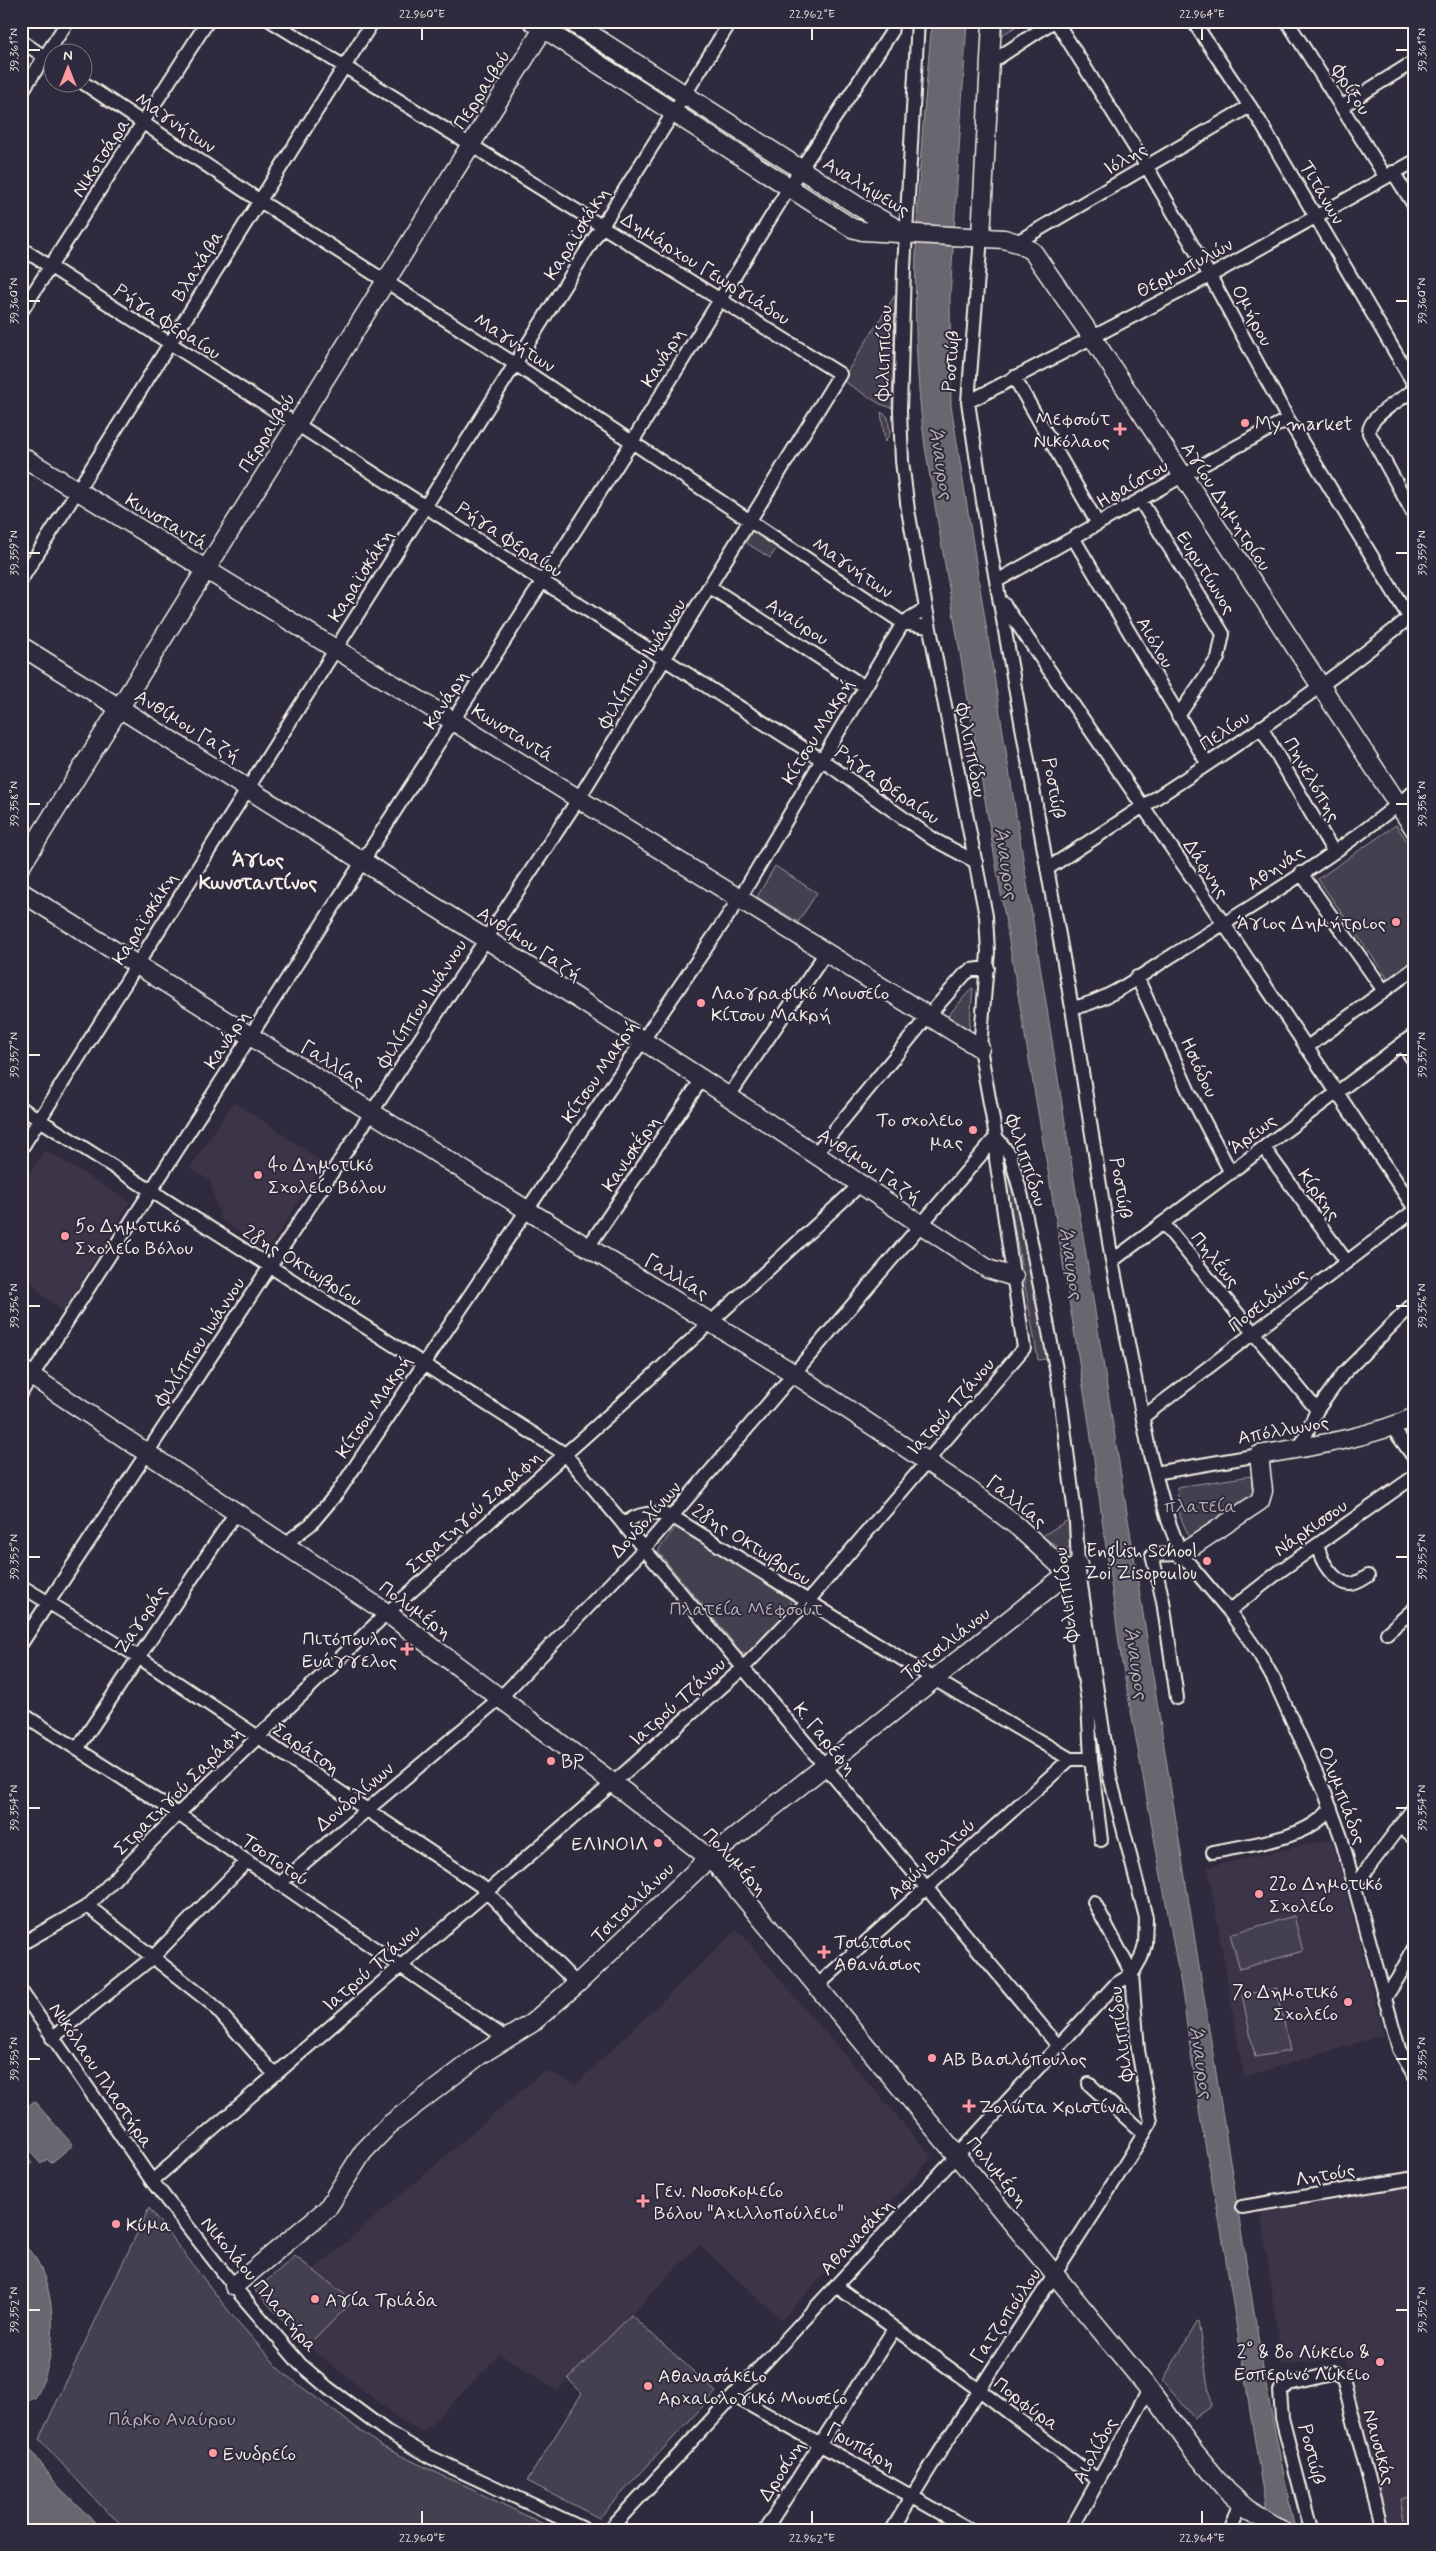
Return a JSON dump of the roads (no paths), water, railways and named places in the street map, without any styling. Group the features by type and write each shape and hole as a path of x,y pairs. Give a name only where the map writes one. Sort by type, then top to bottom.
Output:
{"street":[{"path":"58,42 68,21"},
{"name":"Νικοτσάρα","path":"21,312 144,124 208,21"},
{"name":"Δημάρχου Γεωργιάδου","path":"271,21 840,374"},
{"name":"Βλαχάβα","path":"21,580 373,21"},
{"name":"Αναλήψεως","path":"570,21 800,170 861,208 909,234"},
{"name":"Καραϊσκάκη","path":"21,1149 731,21"},
{"name":"Κανάρη","path":"21,1393 27,1373 150,1190 364,862 632,442 800,170 891,33 893,21"},
{"name":"Φιλιππίδου","path":"918,21 901,443 908,510 986,916 988,968 982,1010 980,1048 996,1137 1010,1155 1022,1197 1048,1326 1058,1380 1076,1522 1073,1569 1110,1777 1146,1918 1145,1944 1141,1958 1132,1974 1138,2050 1151,2122"},
{"name":"Ροστώβ","path":"992,21 968,402 997,582 1072,1008 1112,1261 1155,1473 1168,1520 1181,1554"},
{"path":"990,63 1055,21"},
{"name":"Ομήρου","path":"1055,21 1147,167 1210,276 1288,420 1413,619"},
{"name":"Τιτάνων","path":"1193,21 1250,106 1316,215 1415,386"},
{"name":"Φρίξου","path":"1287,21 1341,107 1415,207"},
{"name":"Αναλήψεως","path":"541,24 852,228 909,234"},
{"name":"Περραιβού","path":"21,866 472,144 541,24"},
{"path":"21,41 42,54"},
{"path":"1341,107 1415,61"},
{"path":"21,93 42,68"},
{"name":"Μαγνήτων","path":"92,89 260,201 515,364 903,623 929,627"},
{"name":"Ιόλης","path":"1017,242 1250,106"},
{"name":"Θερμοπυλών","path":"968,402 1210,276 1415,161"},
{"name":"Αγίου Δημητρίου","path":"909,234 978,236 1017,242 1036,254 1415,830"},
{"name":"Ρήγα Φεραίου","path":"21,248 296,426 822,760 933,839 976,862"},
{"name":"Φιλίππου Ιωάννου","path":"21,1644 579,798 666,660 840,374"},
{"path":"1014,377 1098,524"},
{"path":"1415,390 1371,422 1369,433 1415,517"},
{"name":"Ηφαίστου","path":"997,582 1182,476 1288,420"},
{"name":"Κωνσταντά","path":"21,456 453,720 827,951 980,1048"},
{"name":"Ευρυτίωνος","path":"1140,500 1223,634 1218,658 1178,716"},
{"name":"Αιόλου","path":"1074,538 1207,763"},
{"name":"Αναύρου","path":"710,587 866,687"},
{"name":"Δάφνης","path":"1000,598 1224,924 1415,1210"},
{"name":"Κίτσου Μακρή","path":"286,1543 312,1524 338,1492 527,1210 740,898 903,623 926,608"},
{"name":"Πελίου","path":"1047,869 1261,727 1413,619"},
{"name":"Ανθίμου Γαζή","path":"21,646 486,939 729,1096 988,1269 1014,1277"},
{"name":"Πηνελόπης","path":"1261,727 1333,851"},
{"name":"Αθηνάς","path":"1072,1008 1094,1004 1224,924 1333,851 1415,790"},
{"path":"1300,873 1384,991"},
{"name":"Γαλλίας","path":"21,892 527,1210 793,1373 928,1461 1018,1526 1073,1569"},
{"path":"729,1096 827,951"},
{"path":"815,1154 929,1015 966,974 971,970 988,968"},
{"path":"1306,1048 1415,968"},
{"name":"Ησιόδου","path":"1137,977 1190,1094 1231,1172"},
{"name":"Άρεως","path":"1112,1261 1415,1034"},
{"path":"1402,1044 1415,1062"},
{"name":"Κανισκέρη","path":"588,1247 702,1079"},
{"name":"28ης Οκτωβρίου","path":"21,1108 565,1454"},
{"name":"Δονδολίνων","path":"279,1884 500,1698 644,1549 996,1137"},
{"name":"Ιατρού Τζάνου","path":"152,2181 613,1783 743,1668 808,1601 1024,1348 996,1159 996,1137"},
{"name":"Κίρκης","path":"1264,1148 1347,1262"},
{"name":"Στρατηγού Σαράφη","path":"21,1944 88,1906 178,1814 387,1613 565,1454 861,1184"},
{"name":"Ποσειδώνος","path":"1143,1417 1415,1210"},
{"name":"Πηλέως","path":"1162,1224 1317,1410"},
{"path":"1300,1448 1317,1410 1343,1374 1415,1302"},
{"name":"Πολυμέρη","path":"27,1373 286,1543 387,1613 613,1783 709,1858 1150,2389 1193,2450 1240,2504 1282,2530"},
{"name":"Απόλλωνος","path":"1155,1473 1300,1448 1392,1427 1415,1417"},
{"path":"1392,1427 1415,1459"},
{"name":"Κ. Γαρέφη","path":"565,1454 1059,2047"},
{"path":"1177,1698 1163,1601 1152,1555 1181,1554 1260,1501 1263,1491 1259,1455"},
{"name":"Νάρκισσου","path":"1229,1611 1280,1571 1415,1476"},
{"name":"Ζαγοράς","path":"77,1749 137,1656 237,1511"},
{"name":"28ης Οκτωβρίου","path":"624,1525 638,1515 673,1517 934,1679 1070,1759"},
{"path":"1318,1546 1319,1553 1326,1565 1341,1580 1350,1584 1359,1582 1368,1576"},
{"name":"Ολυμπιάδος","path":"1181,1554 1229,1611 1260,1655 1274,1680 1331,1808 1399,2049 1415,2077"},
{"path":"1073,1569 1088,1702 1091,1758 1100,1840"},
{"name":"Τσιτσιλιάνου","path":"234,2286 328,2209 363,2152 380,2133 452,2075 532,2023 577,1984 709,1858 1073,1569"},
{"name":"Σαράτση","path":"21,1586 137,1656 464,1874 487,1892 577,1984"},
{"path":"1387,1633 1415,1608"},
{"name":"Τσοποτού","path":"21,1714 178,1814 507,2039"},
{"path":"1070,1759 1091,1758"},
{"name":"Αφών Βολτού","path":"816,1986 1070,1759"},
{"path":"1354,1885 1415,1806"},
{"path":"1213,1852 1292,1834 1312,1827 1331,1808"},
{"path":"1399,1826 1415,1839"},
{"path":"52,2038 153,1957 247,1862"},
{"path":"1094,1902 1132,1974"},
{"path":"88,1906 212,2004 275,2075"},
{"path":"1385,1998 1415,1946"},
{"name":"Αθανασάκη","path":"611,2529 1116,1984 1132,1974"},
{"name":"Νικόλαου Πλαστήρα","path":"21,1991 152,2181"},
{"path":"1089,2084 1144,2134"},
{"name":"Γατζοπούλου","path":"892,2530 978,2389 1055,2274 1151,2122"},
{"name":"Λητούς","path":"1242,2207 1415,2178"},
{"name":"Νικολάου Πλαστήρα","path":"152,2181 285,2349 328,2388 386,2431 428,2456 586,2530"},
{"name":"Πορφύρα","path":"836,2286 978,2389 1098,2480"},
{"name":"Δροσίνη","path":"765,2530 894,2329"},
{"name":"Ναυσικάς","path":"1282,2387 1332,2373 1341,2376 1382,2530"},
{"name":"Ροστώβ","path":"1282,2387 1280,2397 1282,2418 1311,2530"},
{"name":"Αιολίδος","path":"1071,2530 1150,2389"},
{"name":"Γρυπάρη","path":"734,2396 820,2443 970,2530"},
{"path":"1231,2530 1240,2504"}],"water":[{"name":"Άναυρος","path":"932,21 967,21 950,298 951,405 1265,2381 1295,2530 1269,2530 1223,2241 1201,2122 1181,1985 1121,1657 1089,1423 925,447 919,394 915,288 919,181"},
{"path":"34,2101 73,2145 51,2163 47,2159 41,2164 21,2142 21,2103 26,2108"},
{"path":"21,2241 36,2259 49,2292 52,2329 48,2366 42,2383 35,2399 31,2398 21,2411"},
{"path":"21,2444 31,2450 57,2485 103,2530 21,2530"}],"place":[{"name":"My market","path":"1245,423"},
{"name":"Μεφσούτ Νικόλαος","path":"1120,429"},
{"name":"Άγιος Δημήτριος","path":"1396,922"},
{"name":"Λαογραφικό Μουσείο Κίτσου Μακρή","path":"701,1003"},
{"name":"Το σχολειο μας","path":"973,1130"},
{"name":"4ο Δημοτικό Σχολείο Βόλου","path":"258,1175"},
{"name":"5ο Δημοτικό Σχολείο Βόλου","path":"65,1236"},
{"name":"English School Zoi Zisopoulou","path":"1207,1561"},
{"name":"Πιτόπουλος Ευάγγελος","path":"407,1649"},
{"name":"BP","path":"551,1761"},
{"name":"ΕΛΙΝΟΙΛ","path":"658,1843"},
{"name":"22ο Δημοτικό Σχολείο","path":"1259,1894"},
{"name":"Τσιότσιος Αθανάσιος","path":"824,1952"},
{"name":"7ο Δημοτικό Σχολείο","path":"1348,2002"},
{"name":"ΑΒ Βασιλόπουλος","path":"932,2058"},
{"name":"Ζολώτα Χριστίνα","path":"969,2106"},
{"name":"Γεν. Νοσοκομείο Βόλου \"Αχιλλοπούλειο\"","path":"643,2201"},
{"name":"Κύμα","path":"116,2224"},
{"name":"Αγία Τριάδα","path":"315,2299"},
{"name":"2° & 8ο Λύκειο & Εσπερινό Λύκειο","path":"1380,2362"},
{"name":"Αθανασάκειο Αρχαιολογικό Μουσείο","path":"648,2386"},
{"name":"Ενυδρείο","path":"213,2453"}],"district":[{"name":"Άγιος Κωνσταντίνος","path":"258,870"}],"park label":[{"name":"πλατεία","path":"1200,1505"},
{"name":"Πλατεία Μεφσούτ","path":"746,1608"},
{"name":"Πάρκο Αναύρου","path":"172,2418"}]}
